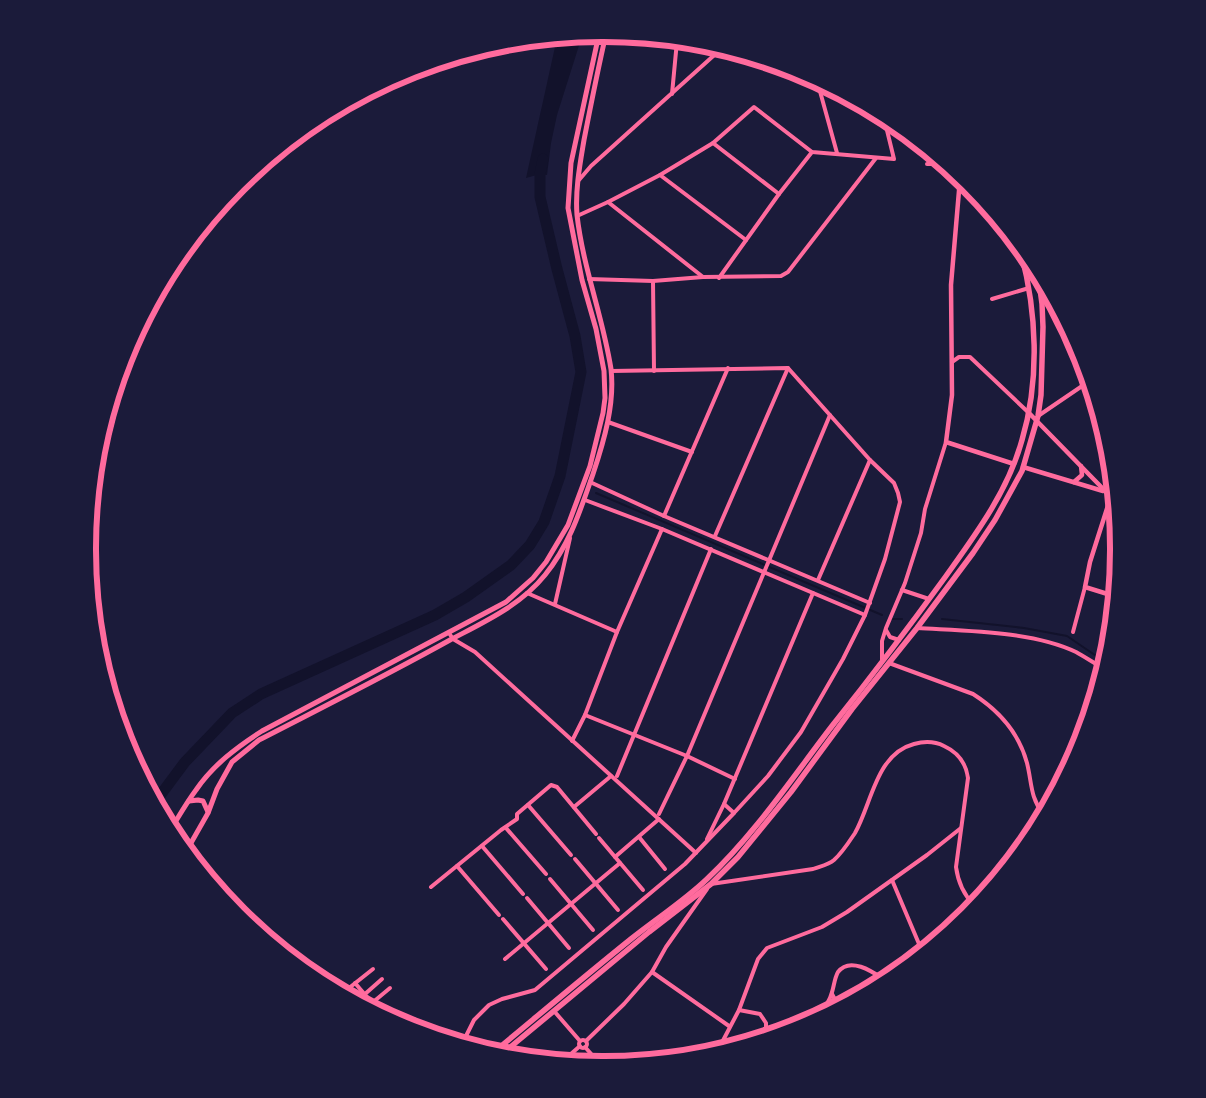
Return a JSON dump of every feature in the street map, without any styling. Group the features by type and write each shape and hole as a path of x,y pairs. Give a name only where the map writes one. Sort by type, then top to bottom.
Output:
{"highway":[{"path":"502,1045 577,982 706,881 759,824 929,600 987,517 1014,464 1029,413 1034,354 1030,288 1025,270"},
{"path":"510,1047 677,909 711,884 738,857 764,828 852,709 917,628 968,560 995,520 1023,467 1038,419 1043,360 1040,293"}],"main road":[{"path":"176,821 196,789 218,764 262,731 506,602 546,562 568,525 590,466 603,413 604,398 604,371 596,329 582,280 568,208 569,179 597,42"},
{"path":"191,843 208,813 217,789 232,762 259,740 453,639 506,609 527,593 548,571 572,533 585,500 608,422 611,371 603,328 589,279 577,216 576,199 580,165 604,42"},
{"path":"596,329 603,347 607,366 611,371"},
{"path":"585,500 583,494 590,466"},
{"path":"527,593 526,590 537,577 537,573"},
{"path":"189,800 203,801 208,813"}],"street":[{"path":"672,94 675,48"},
{"path":"579,180 591,166 714,55"},
{"path":"820,92 837,152"},
{"path":"577,216 660,175 713,143 751,108 756,108 812,152 837,152 894,159 887,130"},
{"path":"713,143 779,194"},
{"path":"719,278 779,194 812,152"},
{"path":"589,279 653,281 703,277 778,277 784,275 876,158"},
{"path":"927,164 932,164"},
{"path":"580,165 591,166"},
{"path":"660,175 746,240"},
{"path":"882,662 882,641 913,558 925,509 946,442 952,395 951,285 959,189"},
{"path":"608,202 703,277"},
{"path":"653,281 654,371"},
{"path":"992,299 1030,288"},
{"path":"1042,304 1044,301"},
{"path":"952,362 959,357 970,357 1029,413 1038,419 1106,490"},
{"path":"664,516 728,368"},
{"path":"466,1036 474,1020 489,1005 502,999 535,990 681,867 768,776 801,732 839,668 870,604 885,559 900,502 894,483 870,460 788,368 611,371"},
{"path":"715,536 788,368"},
{"path":"1038,419 1083,386"},
{"path":"659,814 687,756 830,415"},
{"path":"608,422 692,452"},
{"path":"946,442 1106,492"},
{"path":"818,580 870,460"},
{"path":"1074,482 1082,475 1080,465"},
{"path":"590,482 664,516 818,580 870,604"},
{"path":"585,500 764,570 813,593 865,614"},
{"path":"1073,632 1090,562 1107,510"},
{"path":"572,741 662,529"},
{"path":"555,604 572,533"},
{"path":"617,776 711,549"},
{"path":"1085,587 1107,594"},
{"path":"902,590 929,600"},
{"path":"527,593 617,632"},
{"path":"705,843 735,779 813,593"},
{"path":"886,628 890,637 906,642"},
{"path":"917,628 980,632 1046,642 1077,653 1096,664"},
{"path":"449,633 453,639 475,652 696,853"},
{"path":"889,663 973,694 983,700 1007,722 1020,742 1027,763 1032,796 1038,808"},
{"path":"585,714 687,756 735,779"},
{"path":"571,1054 582,1045 587,1045 586,1041 624,1004 652,972 685,919 711,884 813,869 828,864 842,852 855,832 879,776 889,762 906,746 921,742 936,743 947,747 955,753 965,765 968,778 956,867 957,879 968,899"},
{"path":"574,807 611,776"},
{"path":"431,887 517,819 517,814 552,785 574,807 596,834"},
{"path":"724,804 734,813"},
{"path":"528,805 571,855"},
{"path":"615,857 659,819"},
{"path":"506,828 546,874"},
{"path":"723,1041 739,1010 758,959 767,948 822,927 859,905 961,828"},
{"path":"639,837 665,869"},
{"path":"599,838 643,890"},
{"path":"482,846 523,894"},
{"path":"575,859 618,910"},
{"path":"505,959 620,863"},
{"path":"457,866 546,969"},
{"path":"550,879 593,930"},
{"path":"892,880 919,944"},
{"path":"527,898 569,948"},
{"path":"677,909 683,912 685,919"},
{"path":"827,1003 832,994 838,972 844,968 858,966 877,975"},
{"path":"349,987 373,969"},
{"path":"652,972 730,1026"},
{"path":"365,994 382,979"},
{"path":"355,982 367,997"},
{"path":"375,1001 390,988"},
{"path":"832,994 835,999"},
{"path":"739,1010 755,1012 764,1018 766,1029"},
{"path":"554,1011 592,1055"}],"shaded area":[{"path":"580,43 557,115 547,175 540,174 526,178 555,45"}],"waterway":[{"path":"160,795 185,762 232,713 261,694 435,615 466,597 511,565 530,545 544,522 560,476 581,372 575,336 540,197 540,174 543,159"},
{"path":"596,493 882,615"},
{"path":"892,619 902,619"},
{"path":"942,619 1024,628 1067,636 1098,657"}]}
